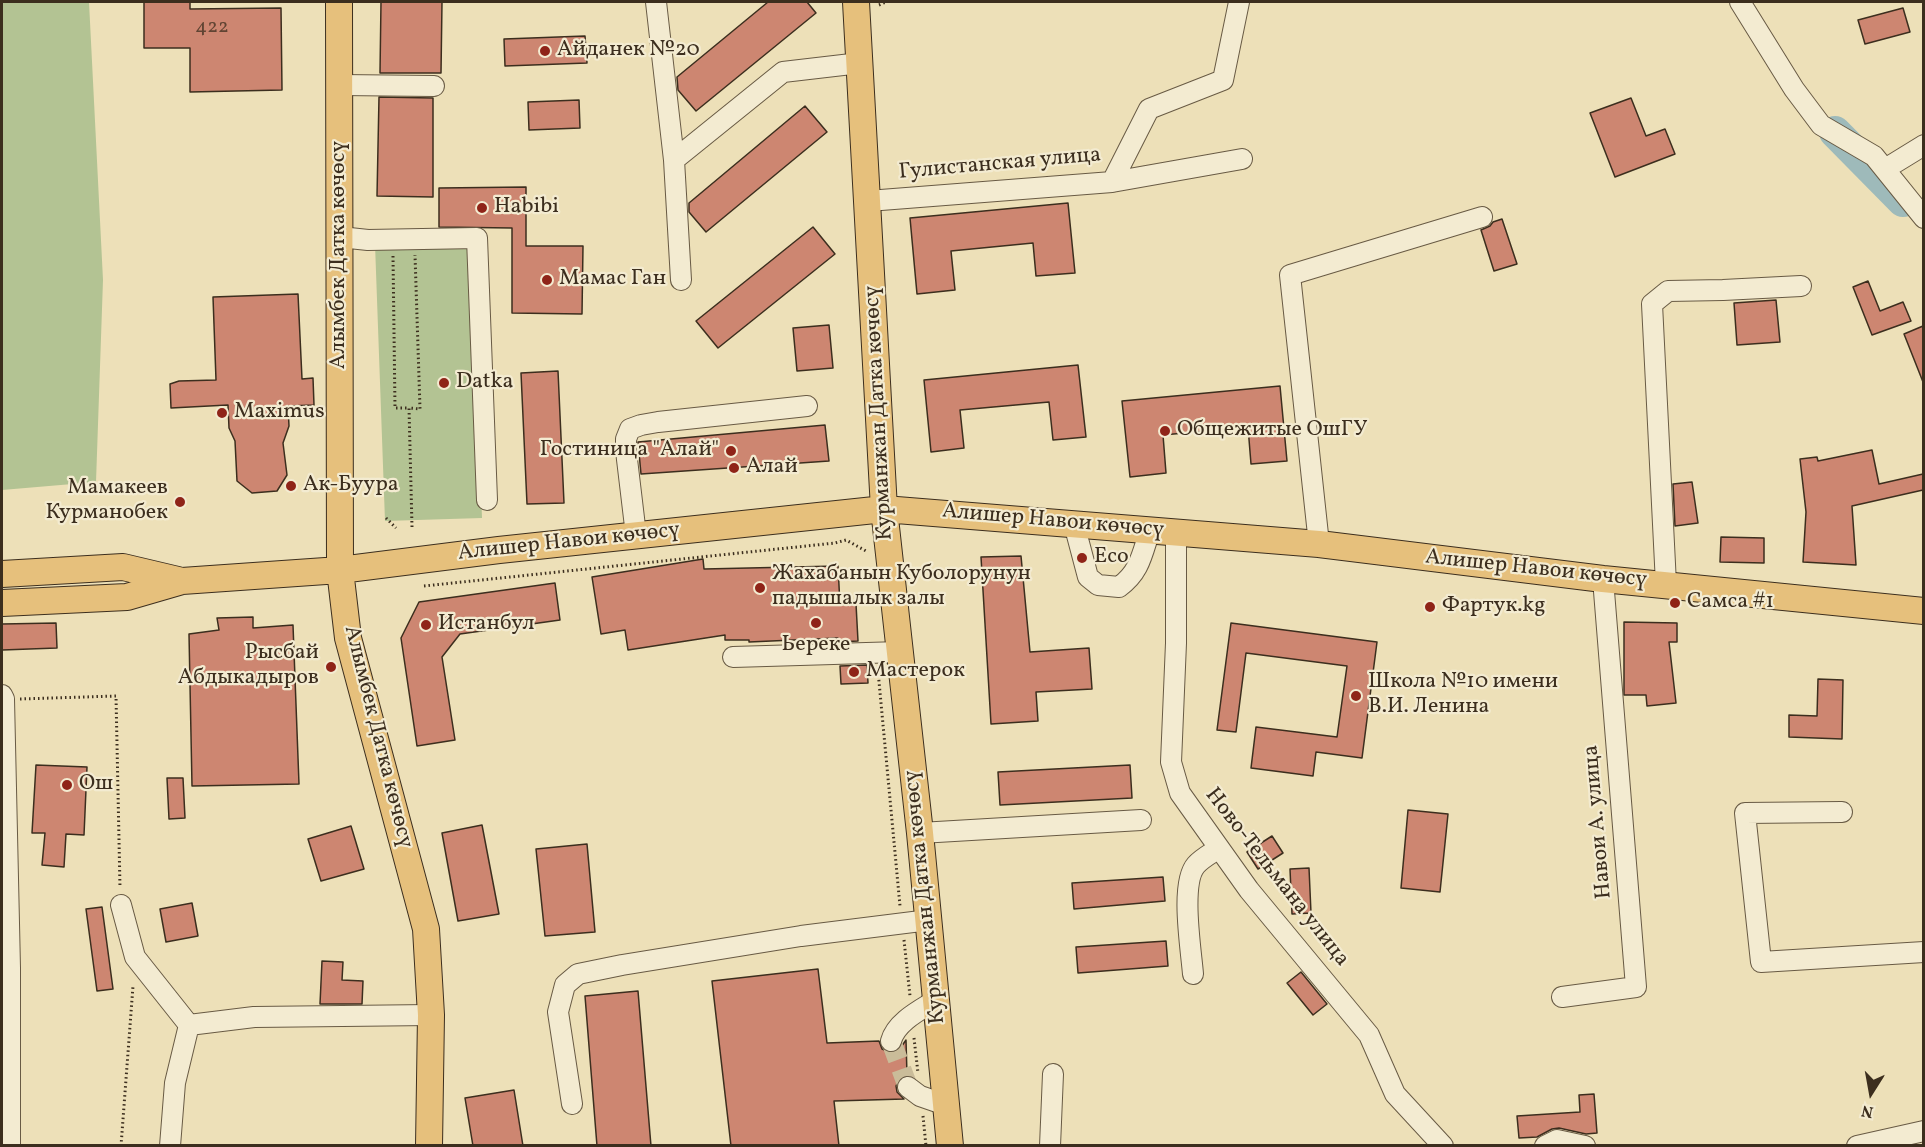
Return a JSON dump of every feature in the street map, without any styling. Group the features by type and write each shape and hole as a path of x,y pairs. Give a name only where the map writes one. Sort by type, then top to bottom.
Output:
{"main road":[{"name":"Алымбек Датка көчөсү","path":"339,2 340,570 348,638 426,929 431,1015 429,1146"},
{"name":"Курманжан Датка көчөсү","path":"868,3 860,63 884,509 888,652 920,833 950,1146"},
{"name":"Алишер Навои көчөсү","path":"2,603 128,597 182,581 340,570 499,550 884,509 1319,544 1603,579 1923,611"},
{"name":"Алишер Навои көчөсү","path":"2,574 123,567 182,581"}],"street":[{"path":"656,2 674,160 681,280"},
{"name":"Гулистанская улица","path":"868,201 1112,182 1149,110 1223,80 1239,2"},
{"path":"1740,2 1794,88 1821,125 1874,156 1923,218"},
{"path":"674,160 783,72 860,63"},
{"path":"340,85 434,86"},
{"path":"1886,169 1923,145"},
{"path":"1112,182 1242,159"},
{"path":"1319,544 1290,275 1482,216"},
{"path":"340,237 368,240 477,238 487,500"},
{"path":"1666,584 1652,304 1668,291 1801,286"},
{"path":"636,535 626,451 626,440 630,429 658,422 807,406"},
{"path":"1074,524 1088,577 1098,585 1119,587 1130,579 1137,569 1150,530"},
{"name":"Ново-Тельмана улица","path":"1176,532 1176,643 1171,762 1180,793 1249,890 1369,1035 1395,1094 1443,1146"},
{"name":"Навои А. улица","path":"1562,997 1636,987 1603,579"},
{"path":"733,657 888,652"},
{"path":"3,697 10,968 10,1146"},
{"path":"1842,812 1745,813 1761,962 1923,952"},
{"path":"920,833 1141,820"},
{"path":"1193,974 1188,882 1196,865 1219,848"},
{"path":"121,905 135,957 189,1025"},
{"path":"572,1104 558,1012 565,985 578,974 790,938 929,920"},
{"path":"891,1041 894,1032 912,1016 936,1000"},
{"path":"189,1025 254,1017 431,1015"},
{"path":"170,1146 175,1083 189,1025"},
{"path":"1050,1146 1053,1074"},
{"path":"914,1091 946,1104"},
{"path":"1857,1146 1923,1131"},
{"path":"1545,1146 1557,1140 1586,1146"}],"path":[{"path":"868,3 886,2"},
{"path":"393,239 395,408 420,409 414,239"},
{"path":"410,408 412,527"},
{"path":"386,518 396,528"},
{"path":"423,586 846,540 866,550 867,558"},
{"path":"888,652 902,925 912,1016 914,1091 926,1146"},
{"path":"3,697 116,696 121,905"},
{"path":"121,1146 135,957"}],"green space":[{"path":"2,2 89,2 103,280 96,482 2,490"},
{"path":"472,241 482,518 385,521 375,244"}],"building":[{"path":"144,2 190,2 190,9 281,8 282,90 190,92 190,48 144,48"},
{"path":"381,2 442,2 441,73 380,73"},
{"path":"768,2 807,2 816,13 696,111 678,90 677,77"},
{"path":"1903,8 1910,32 1865,44 1858,20"},
{"name":"Айданек №20","path":"585,36 587,63 505,66 504,39"},
{"path":"379,97 433,98 433,197 377,196"},
{"path":"1631,98 1646,136 1665,129 1675,154 1615,177 1590,113"},
{"path":"579,100 580,128 529,130 528,102"},
{"path":"805,106 827,132 706,232 689,212 689,203"},
{"path":"526,187 526,246 583,246 582,314 512,313 512,228 439,227 439,188"},
{"path":"1068,203 1075,273 1036,276 1033,243 951,251 955,290 917,294 910,218"},
{"path":"1502,219 1517,264 1494,271 1481,230"},
{"path":"813,227 835,254 718,348 696,321"},
{"path":"1868,281 1880,311 1903,302 1911,321 1872,335 1853,287"},
{"path":"298,294 302,379 313,378 314,405 288,406 289,426 283,443 287,475 277,491 252,493 237,481 235,441 229,428 228,405 171,408 170,384 179,381 216,380 213,297"},
{"path":"1776,300 1780,342 1737,345 1734,303"},
{"path":"829,325 833,368 797,371 793,328"},
{"path":"1923,326 1923,382 1904,334"},
{"path":"1078,365 1086,437 1053,440 1049,402 960,410 964,448 931,452 924,380"},
{"path":"558,371 564,503 527,504 521,373"},
{"name":"Общежитые ОшГУ","path":"1280,386 1287,461 1251,464 1248,427 1163,435 1166,473 1130,477 1122,401"},
{"name":"Гостиница \"Алай\"","path":"825,425 829,461 641,474 638,442"},
{"path":"1872,450 1879,484 1923,474 1923,490 1852,506 1856,565 1803,562 1806,512 1800,459 1817,457 1818,461"},
{"path":"1692,482 1698,523 1675,526 1673,484"},
{"path":"1721,537 1764,538 1764,563 1720,562"},
{"path":"1021,556 1030,652 1089,648 1092,689 1036,692 1038,721 991,724 981,557"},
{"path":"703,559 704,569 838,566 840,605 856,604 858,641 839,642 838,638 749,642 749,640 725,640 725,635 628,650 625,630 601,634 592,577"},
{"path":"555,583 560,620 460,634 442,657 455,740 417,746 401,638 419,602"},
{"path":"253,617 253,628 293,625 299,784 192,786 189,634 219,630 217,618"},
{"path":"1624,622 1677,623 1677,642 1669,642 1676,703 1647,706 1646,695 1624,695"},
{"path":"56,623 57,648 2,650 2,624"},
{"name":"Школа №10 имени В.И. Ленина","path":"1231,623 1377,642 1362,758 1316,752 1313,776 1251,768 1256,727 1337,737 1347,666 1246,653 1236,732 1217,730"},
{"name":"Мастерок","path":"867,665 868,683 841,684 840,666"},
{"path":"1818,679 1843,680 1842,739 1789,737 1789,715 1817,716"},
{"path":"36,765 87,767 84,835 66,834 64,867 42,865 45,833 32,833"},
{"path":"1130,765 1132,798 1000,805 998,772"},
{"path":"167,778 183,778 185,818 169,819"},
{"path":"1408,810 1448,814 1440,892 1401,888"},
{"path":"482,825 499,914 458,921 442,833"},
{"path":"351,826 364,869 321,881 308,839"},
{"path":"1272,836 1283,853 1258,869 1247,852"},
{"path":"587,844 595,932 545,936 536,849"},
{"path":"1309,868 1311,913 1292,914 1290,869"},
{"path":"1163,877 1165,901 1074,909 1072,883"},
{"path":"192,903 198,936 166,942 160,909"},
{"path":"102,907 113,989 97,991 86,909"},
{"path":"1166,941 1168,966 1078,973 1076,947"},
{"path":"322,961 343,962 342,980 363,981 362,1004 320,1004"},
{"path":"818,969 827,1043 879,1041 882,1049 892,1053 899,1050 906,1040 907,1075 899,1079 896,1086 897,1092 904,1099 834,1101 839,1146 731,1146 712,981"},
{"path":"1301,972 1327,1004 1313,1015 1287,983"},
{"path":"638,991 651,1146 597,1146 585,996"},
{"path":"514,1090 523,1146 473,1146 465,1098"},
{"path":"1594,1094 1597,1133 1586,1134 1559,1128 1537,1137 1519,1138 1517,1116 1580,1112 1579,1095"}],"waterway":[{"path":"1835,132 1903,201"}],"tunnel":[{"path":"891,1041 908,1087"}],"place":[{"name":"Айданек №20","path":"545,51"},
{"name":"Habibi","path":"482,208"},
{"name":"Мамас Ган","path":"547,280"},
{"name":"Datka","path":"444,383"},
{"name":"Maximus","path":"222,413"},
{"name":"Общежитые ОшГУ","path":"1165,431"},
{"name":"Гостиница \"Алай\"","path":"731,451"},
{"name":"Алай","path":"734,468"},
{"name":"Ак-Буура","path":"291,486"},
{"name":"Мамакеев Курманобек","path":"180,502"},
{"name":"Есо","path":"1082,558"},
{"name":"Жахабанын Куболорунун падышалык залы","path":"760,588"},
{"name":"Самса #1","path":"1675,603"},
{"name":"Фартук.kg","path":"1430,607"},
{"name":"Ьереке","path":"816,623"},
{"name":"Истанбул","path":"426,625"},
{"name":"Рысбай Абдыкадыров","path":"331,667"},
{"name":"Мастерок","path":"854,672"},
{"name":"Школа №10 имени В.И. Ленина","path":"1356,696"},
{"name":"Ош","path":"67,785"}]}
